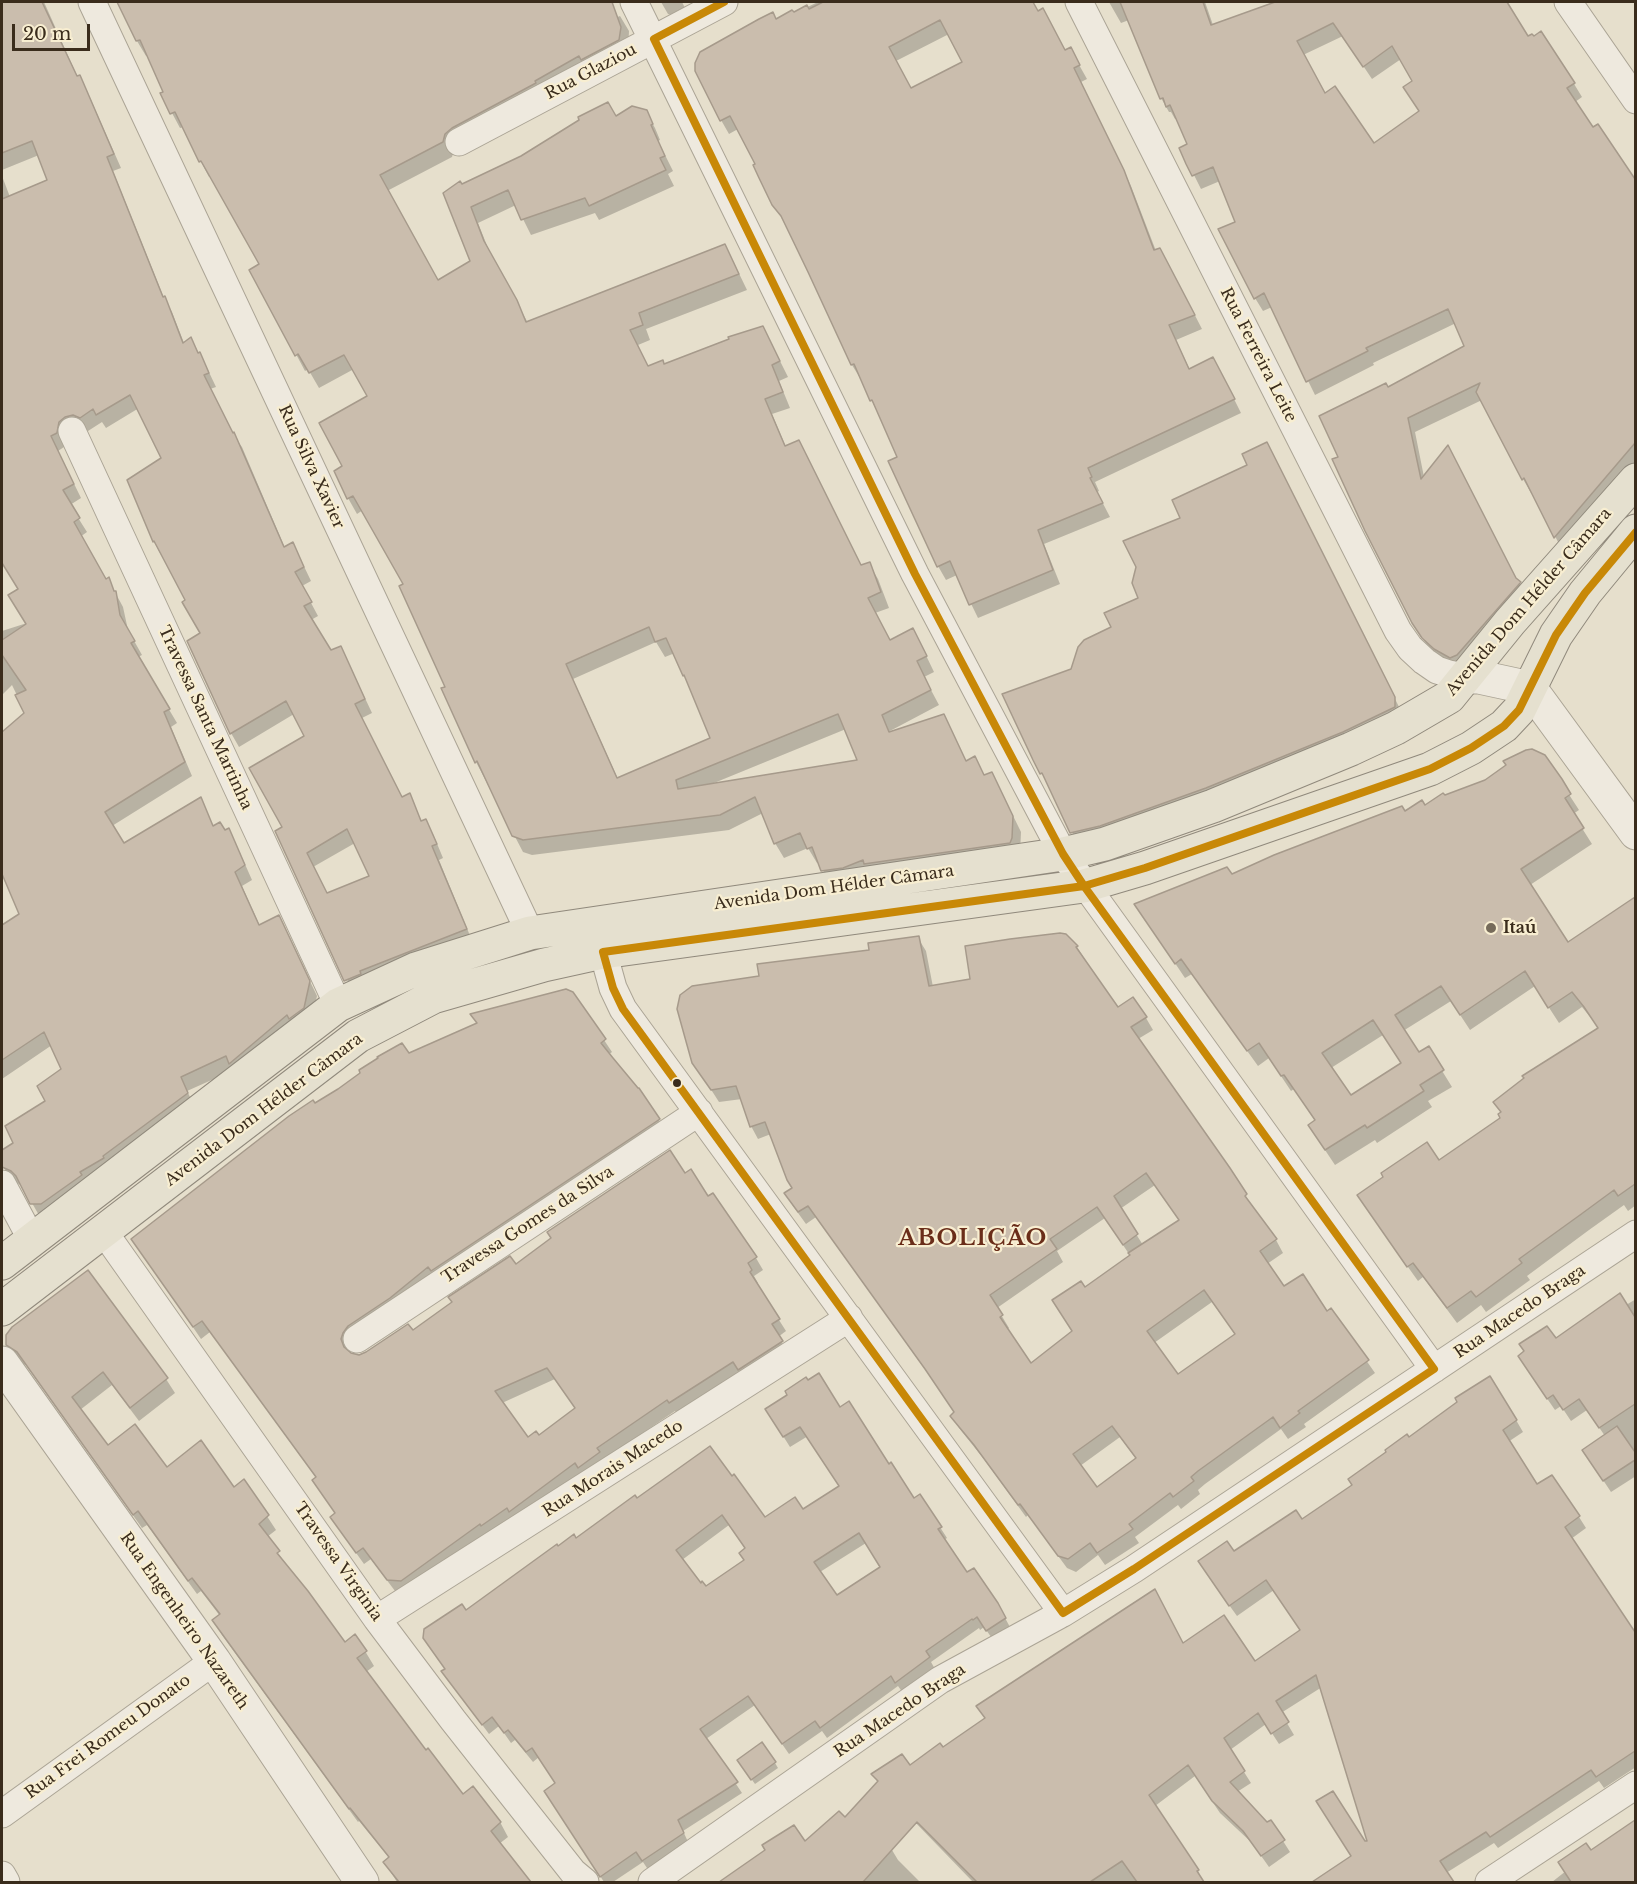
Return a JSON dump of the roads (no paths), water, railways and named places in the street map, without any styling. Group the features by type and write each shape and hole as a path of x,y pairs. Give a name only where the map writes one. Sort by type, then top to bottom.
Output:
{"main road":[{"name":"Avenida Dom Hélder Câmara","path":"2,1263 338,1005 416,969 530,933 1063,854 1105,844 1213,806 1396,728 1449,697 1510,622 1635,480"},
{"name":"Avenida Dom Hélder Câmara","path":"2,1309 358,1036 433,998 544,965 603,952 1084,886 1145,868 1430,769 1471,748 1504,726 1519,710 1557,635 1585,592 1635,531"}],"street":[{"name":"Rua Silva Xavier","path":"92,2 530,933"},
{"path":"634,2 915,574 1063,854 1434,1369"},
{"name":"Rua Glaziou","path":"459,142 724,2"},
{"name":"Rua Ferreira Leite","path":"1079,2 1398,630 1410,648 1437,670 1449,675 1467,677"},
{"path":"1568,2 1635,100"},
{"name":"Travessa Santa Martinha","path":"72,431 338,1005"},
{"path":"1467,677 1479,677 1530,688 1635,833"},
{"path":"603,952 613,988 623,1009 1063,1613"},
{"name":"Travessa Gomes da Silva","path":"357,1339 699,1112"},
{"path":"2,1184 32,1240"},
{"name":"Travessa Virginia","path":"104,1232 377,1619 573,1872 585,1882"},
{"name":"Rua Macedo Braga","path":"652,1882 940,1680 1063,1613 1134,1569 1635,1234"},
{"name":"Rua Morais Macedo","path":"377,1619 849,1318"},
{"name":"Rua Engenheiro Nazareth","path":"2,1363 214,1661 362,1882"},
{"name":"Rua Frei Romeu Donato","path":"2,1814 214,1661"},
{"path":"1489,1882 1635,1785"},
{"path":"2,1875 6,1882"}],"place":[{"name":"Itaú","path":"1491,928"}],"district":[{"name":"ABOLIÇÃO","path":"973,1239"}]}
